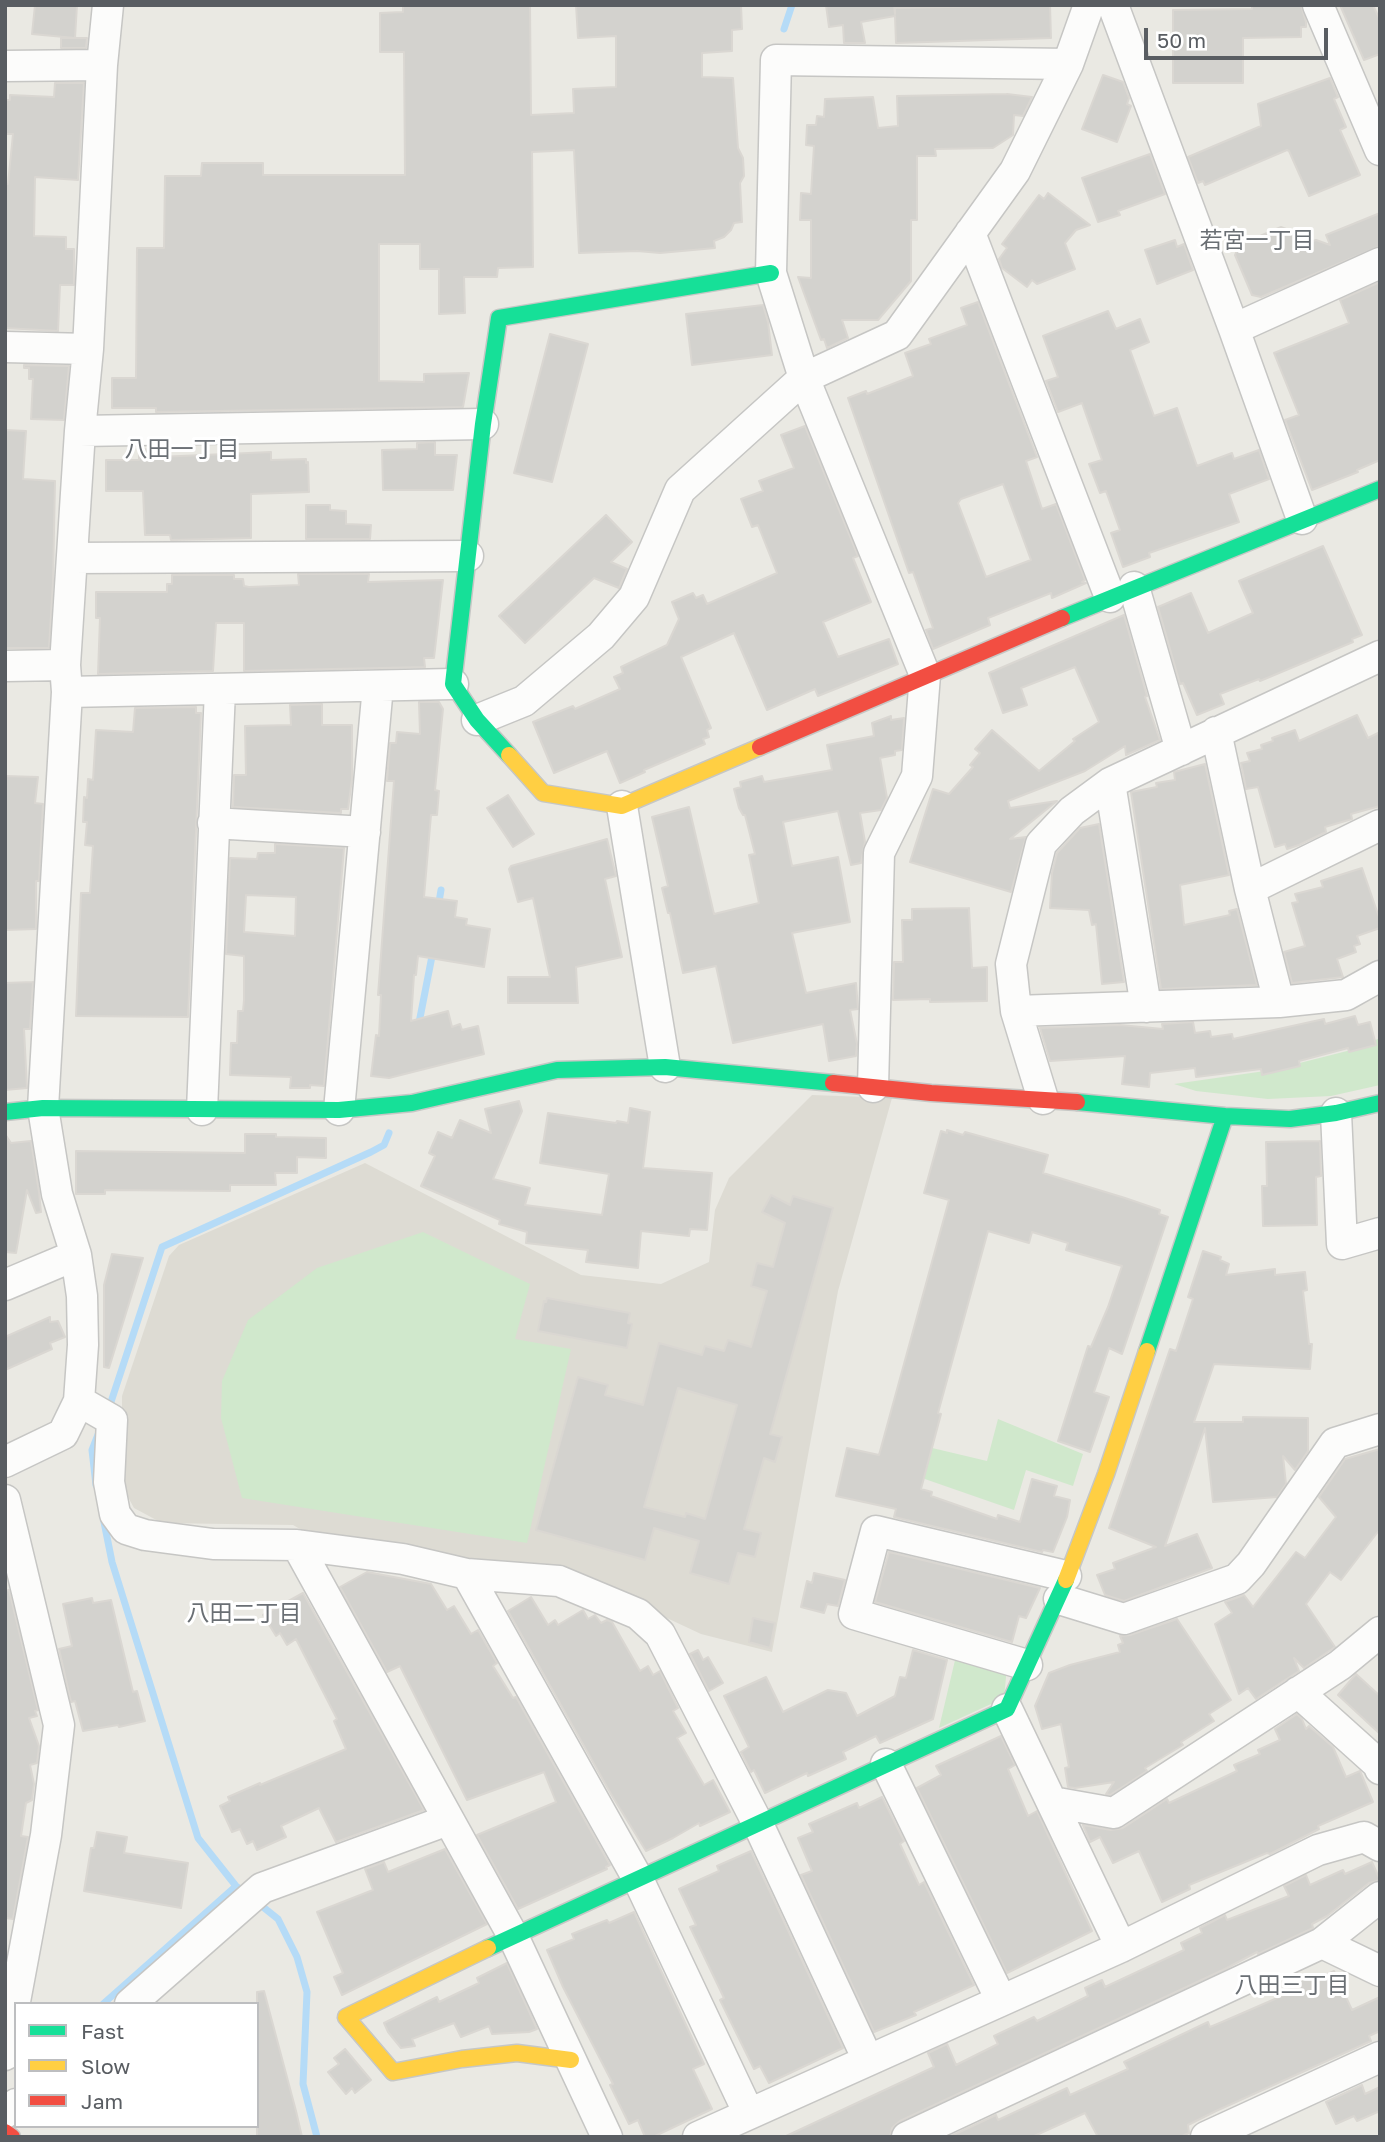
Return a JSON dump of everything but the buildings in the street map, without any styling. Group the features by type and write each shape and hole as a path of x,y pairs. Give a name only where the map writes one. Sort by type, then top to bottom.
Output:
{"street":[{"path":"108,5 102,65 88,349 72,558 43,1108 57,1194 76,1255 82,1296 83,1345 95,1410 112,1420 109,1482 115,1514 126,1529 145,1535 214,1544 297,1545 403,1559 467,1574 559,1581 638,1614 660,1634 758,1824 868,2060"},
{"path":"477,720 524,701 601,636 634,597 680,490 804,378 897,335 1015,171 1069,64 1090,5"},
{"path":"1112,5 1234,328 1302,519"},
{"path":"1318,5 1380,150"},
{"path":"873,1087 879,853 917,776 925,675 804,378 771,273 776,60 1069,64"},
{"path":"5,66 102,65"},
{"path":"970,233 1122,592 1181,750"},
{"path":"1234,328 1380,263"},
{"path":"771,273 499,318 483,424 453,684 477,720 543,793 622,806 1122,592 1380,489"},
{"path":"5,347 88,349"},
{"path":"80,431 483,424"},
{"path":"72,558 468,556"},
{"path":"1043,1099 1016,1011 1011,964 1041,844 1072,811 1110,783 1380,656"},
{"path":"5,666 66,679 219,690 453,684"},
{"path":"339,1110 378,686"},
{"path":"202,1110 219,690"},
{"path":"1216,732 1250,889 1279,1002"},
{"path":"1110,783 1146,1007"},
{"path":"622,806 665,1067"},
{"path":"213,823 365,832"},
{"path":"1250,889 1380,825"},
{"path":"1016,1011 1279,1002 1346,995 1380,976"},
{"path":"5,1112 43,1108 339,1110 412,1103 557,1070 665,1067 931,1093 1043,1099 1225,1116 1290,1119 1336,1113 1380,1103"},
{"path":"1336,1113 1342,1244 1380,1233"},
{"path":"571,2060 517,2053 462,2059 393,2072 346,2017 513,1936 1007,1709 1062,1587 1106,1474 1225,1116"},
{"path":"5,1285 76,1255"},
{"path":"5,1462 63,1434 95,1410"},
{"path":"1027,1665 854,1614 876,1531 1062,1587 1124,1619 1237,1579 1251,1564 1335,1443 1380,1429"},
{"path":"5,1500 59,1725 46,1835 15,2002"},
{"path":"297,1545 513,1936 607,2137"},
{"path":"467,1574 638,1879 749,2114"},
{"path":"1052,1802 1114,1813 1340,1665 1380,1632"},
{"path":"1298,1692 1378,1764 1380,1769"},
{"path":"1007,1709 1121,1947"},
{"path":"886,1764 1001,2000"},
{"path":"132,2002 262,1888 448,1819"},
{"path":"698,2137 1121,1947 1318,1850 1364,1837 1378,1837"},
{"path":"906,2137 1322,1943 1380,1897"},
{"path":"1322,1943 1380,1971"},
{"path":"5,2055 14,2007"},
{"path":"1206,2137 1380,2057"},
{"path":"5,2133 12,2137"}],"shaded area":[{"path":"812,1095 892,1098 838,1291 772,1652 701,1634 654,1612 316,1538 293,1525 162,1523 134,1508 122,1486 122,1396 169,1256 179,1245 365,1163 581,1275 661,1284 709,1262 715,1210 729,1178"}],"green space":[{"path":"1380,1038 1380,1085 1331,1096 1268,1099 1196,1091 1174,1084 1272,1070 1355,1049"},
{"path":"423,1232 530,1284 515,1339 571,1349 527,1543 242,1498 221,1418 222,1381 248,1320 317,1268"},
{"path":"998,1419 1083,1454 1073,1486 1026,1470 1014,1510 922,1478 928,1447 987,1461"},
{"path":"956,1656 1007,1667 1004,1698 939,1728"}],"waterway":[{"path":"784,29 792,5"},
{"path":"438,908 441,890"},
{"path":"418,1028 433,951"},
{"path":"108,1411 162,1247 371,1152 384,1145 389,1133"},
{"path":"96,1485 92,1450 99,1432"},
{"path":"103,1517 112,1562 198,1838 236,1886 246,1893"},
{"path":"105,2002 236,1886"},
{"path":"258,1903 278,1919 297,1957 307,1992 303,2084 317,2137"}],"traffic: fast":[{"path":"509,755 477,720 453,684 483,424 499,318 771,273"},
{"path":"1062,618 1380,489"},
{"path":"5,1112 43,1108 339,1110 412,1103 557,1070 665,1067 833,1083"},
{"path":"1077,1102 1225,1116 1290,1119 1336,1113 1380,1103"},
{"path":"1147,1351 1225,1116"},
{"path":"488,1948 1007,1709 1066,1580"}],"traffic: slow":[{"path":"509,755 543,793 622,806 760,747"},
{"path":"1066,1580 1106,1474 1147,1351"},
{"path":"488,1948 346,2017 393,2072 462,2059 517,2053 571,2060"}],"traffic: jam":[{"path":"760,747 1062,618"},
{"path":"833,1083 931,1093 1077,1102"},
{"path":"5,2132 12,2137"}],"district":[{"name":"若宮一丁目","path":"1257,241"},
{"name":"八田一丁目","path":"182,450"},
{"name":"八田二丁目","path":"244,1614"},
{"name":"八田三丁目","path":"1292,1986"}]}
